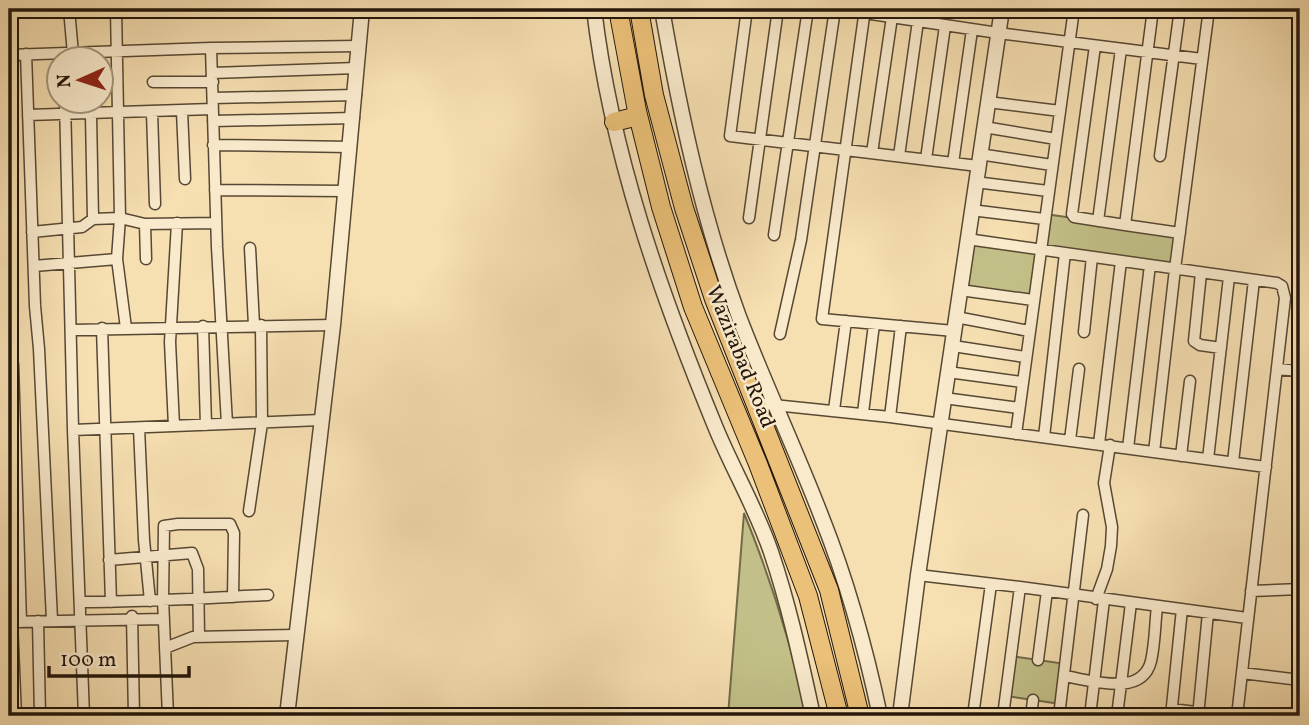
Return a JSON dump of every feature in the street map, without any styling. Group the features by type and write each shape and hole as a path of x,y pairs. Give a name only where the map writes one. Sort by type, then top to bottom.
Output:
{"highway":[{"name":"Wazirabad Road","path":"618,9 638,116 661,207 693,307 758,464 808,596 839,716"},
{"name":"Wazirabad Road","path":"639,9 654,95 684,208 714,299 764,404 829,590 860,716"},
{"path":"614,121 638,116"}],"street":[{"path":"67,46 69,9"},
{"path":"116,9 116,46"},
{"path":"288,716 333,325 362,9"},
{"path":"594,9 614,121 635,206 672,314 715,426 771,550 801,659 813,716"},
{"path":"662,9 675,88 706,217 764,404 823,519 844,581 880,716"},
{"path":"747,9 730,136 953,163 979,160 1052,164"},
{"path":"749,218 778,9"},
{"path":"774,235 808,9"},
{"path":"780,334 801,240 836,9 865,11 972,30 1202,59"},
{"path":"900,716 918,576 1002,9"},
{"path":"1016,434 1074,9"},
{"path":"1125,225 1153,9"},
{"path":"1160,156 1180,9"},
{"path":"1154,452 1209,9"},
{"path":"865,11 822,318 954,331 1029,331"},
{"path":"872,153 891,17"},
{"path":"899,156 918,21"},
{"path":"926,159 946,26"},
{"path":"953,163 972,30"},
{"path":"116,52 358,46"},
{"path":"1095,46 1072,214 1074,217 1180,233"},
{"path":"211,48 216,223 227,424"},
{"path":"1098,221 1121,49"},
{"path":"26,54 32,232 52,621"},
{"path":"9,55 46,55"},
{"path":"153,82 357,68"},
{"path":"126,328 117,260 120,218 116,113 182,111 213,104 356,95"},
{"path":"988,102 1060,111"},
{"path":"182,111 185,179"},
{"path":"152,112 155,204"},
{"path":"28,115 46,115"},
{"path":"65,116 84,716"},
{"path":"91,116 93,219"},
{"path":"213,121 354,118"},
{"path":"984,127 1056,139"},
{"path":"213,145 351,147"},
{"path":"975,182 1048,191"},
{"path":"215,190 345,191"},
{"path":"971,210 1044,219"},
{"path":"32,232 82,227 93,219 120,218 145,224 216,223"},
{"path":"174,426 171,327 177,223"},
{"path":"145,224 146,259"},
{"path":"967,239 1277,283 1284,291 1237,716"},
{"path":"249,511 262,423 250,248"},
{"path":"1044,437 1065,253"},
{"path":"1084,332 1092,257"},
{"path":"34,266 117,260"},
{"path":"1090,716 1100,599 1111,546 1112,527 1104,483 1105,445 1121,261"},
{"path":"1128,448 1150,265"},
{"path":"1201,273 1195,341 1200,345 1221,348"},
{"path":"1208,459 1229,276"},
{"path":"1234,462 1254,280"},
{"path":"960,290 1033,300"},
{"path":"834,410 846,321"},
{"path":"863,413 874,324"},
{"path":"72,330 333,325"},
{"path":"203,326 206,425"},
{"path":"890,416 901,326"},
{"path":"102,328 103,428 111,602"},
{"path":"954,331 1025,356"},
{"path":"9,342 13,365 16,716"},
{"path":"1070,440 1079,369"},
{"path":"1277,369 1300,371"},
{"path":"948,372 1022,383"},
{"path":"1181,456 1189,381"},
{"path":"944,398 1019,408"},
{"path":"764,404 890,416 1266,467"},
{"path":"73,430 321,420"},
{"path":"139,428 145,556 150,601"},
{"path":"1059,716 1083,515"},
{"path":"168,716 163,531 168,524 230,524 234,533 233,597"},
{"path":"109,560 192,553 198,569 199,637"},
{"path":"918,576 1247,618"},
{"path":"973,716 991,584"},
{"path":"1003,716 1020,587"},
{"path":"1251,591 1300,589"},
{"path":"1038,660 1047,591"},
{"path":"80,602 135,603 163,599 268,595"},
{"path":"134,716 131,620 135,603"},
{"path":"1117,716 1131,603"},
{"path":"1064,676 1121,685 1146,674 1157,606"},
{"path":"1182,609 1171,713 1227,716"},
{"path":"1198,714 1208,613"},
{"path":"14,622 164,619"},
{"path":"38,621 40,716"},
{"path":"165,648 193,637 296,635"},
{"path":"1242,673 1300,680"},
{"path":"1031,716 1033,700"}],"shaded area":[{"path":"1045,214 1180,233 1175,269 1040,250"},
{"path":"967,239 1040,250 1033,300 960,290"},
{"path":"744,513 780,613 807,716 728,716"},
{"path":"1011,656 1066,664 1061,704 1006,696"}]}
